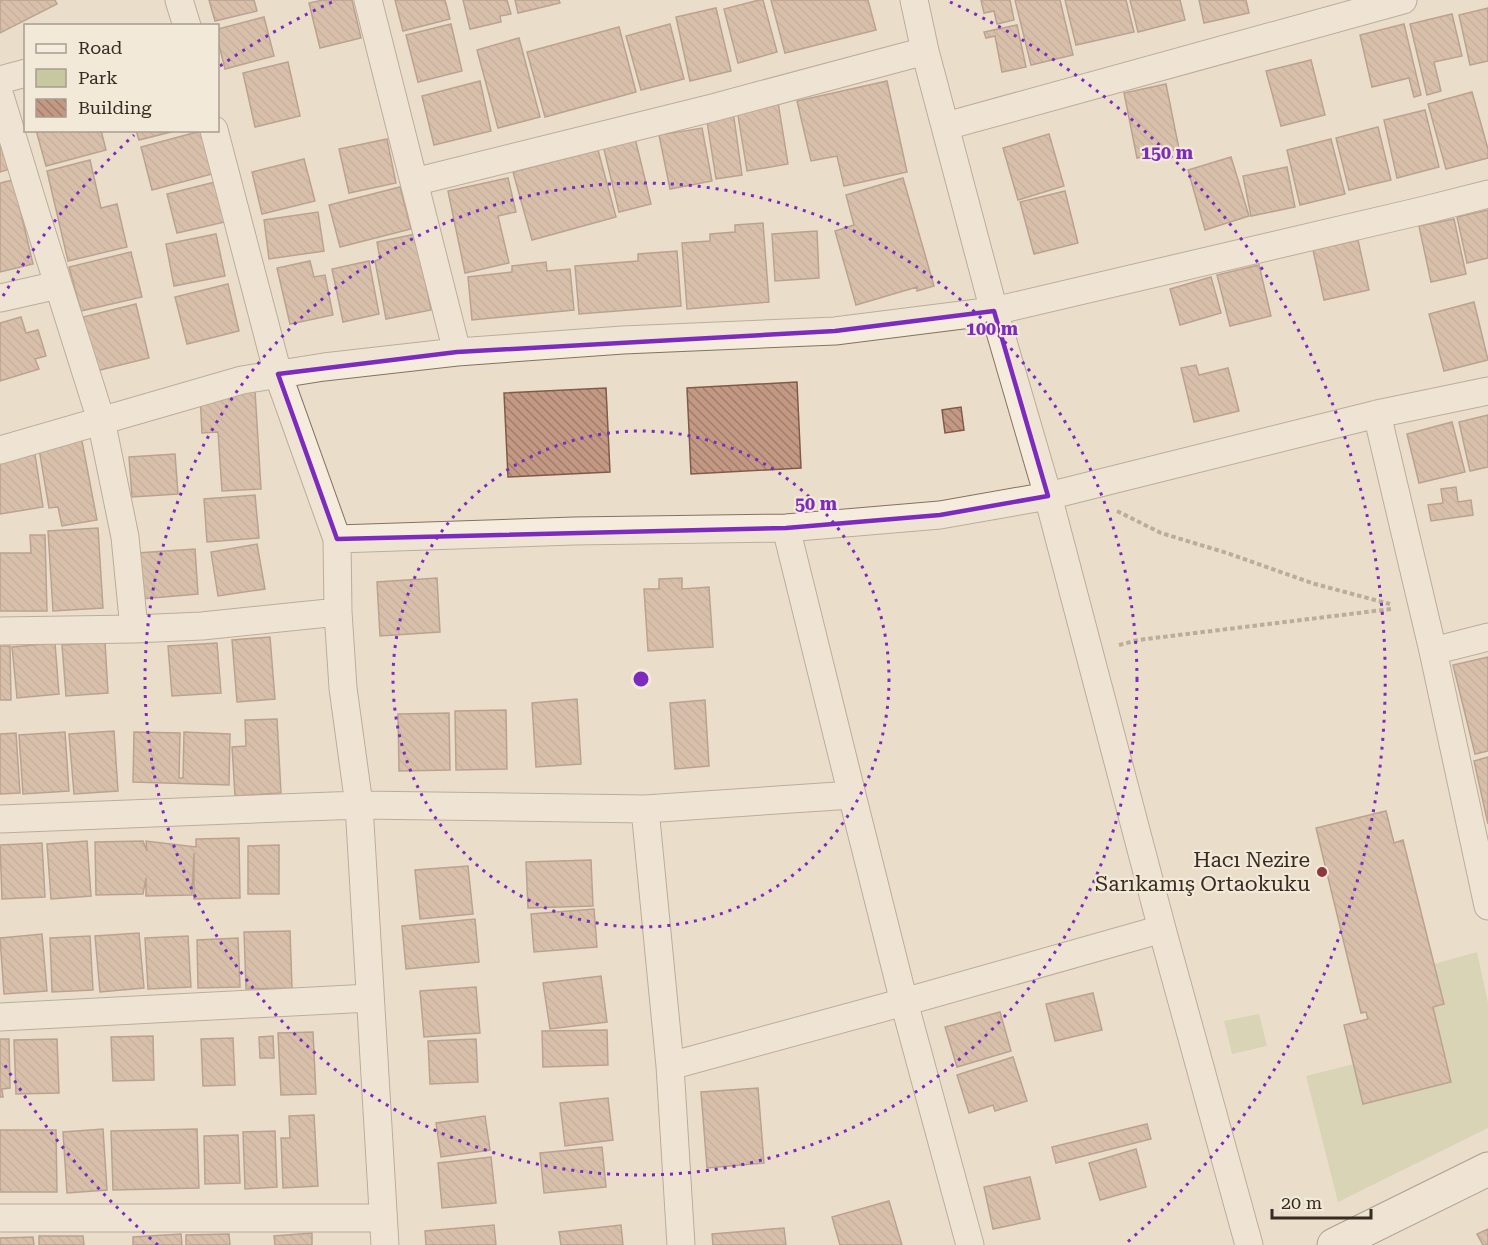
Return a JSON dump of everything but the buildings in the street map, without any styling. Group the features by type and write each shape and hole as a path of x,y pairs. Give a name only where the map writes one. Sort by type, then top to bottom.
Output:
{"street":[{"path":"178,0 186,24"},
{"path":"368,0 457,352"},
{"path":"915,0 925,51 994,311 1048,496 1162,929 1249,1245"},
{"path":"946,126 1404,0"},
{"path":"414,182 712,108 925,51"},
{"path":"0,80 24,74"},
{"path":"0,96 101,420 125,537 134,629"},
{"path":"215,132 278,374 337,539 338,612 343,688 359,805 385,1245"},
{"path":"0,450 242,380 324,366 457,352 623,340 835,331 994,311 1488,194"},
{"path":"0,298 58,285"},
{"path":"337,539 574,531 786,528 940,515 1048,496 1377,414 1488,391"},
{"path":"1377,414 1414,611 1433,651 1487,894"},
{"path":"786,528 904,1002 970,1245"},
{"path":"0,631 202,626 338,612"},
{"path":"1433,651 1488,637"},
{"path":"0,819 359,805 645,809 852,795"},
{"path":"645,809 670,1066 681,1245"},
{"path":"670,1066 1162,929"},
{"path":"0,1017 370,998"},
{"path":"1334,1245 1488,1169"},
{"path":"0,1218 383,1218"}],"path":[{"path":"1085,487 1109,507 1161,533 1315,584 1414,611"},
{"path":"1090,652 1138,640 1414,611"}],"highlighted area":[{"path":"994,311 1048,496 940,515 786,528 337,539 278,374 457,352 835,331"}],"green space":[{"path":"1477,952 1488,1003 1488,1128 1338,1202 1306,1076 1354,1064 1364,1104 1451,1082 1433,1007 1444,1004 1434,964"},
{"path":"1259,1014 1267,1046 1232,1054 1224,1021"}],"place":[{"name":"Hacı Nezire Sarıkamış Ortaokuku","path":"1322,872"}]}
